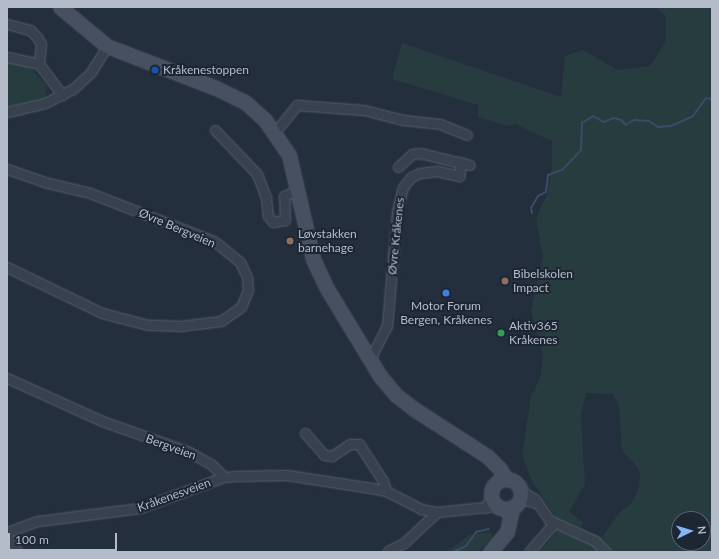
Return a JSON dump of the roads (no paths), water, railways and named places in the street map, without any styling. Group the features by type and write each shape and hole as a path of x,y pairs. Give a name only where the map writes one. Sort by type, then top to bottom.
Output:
{"main road":[{"path":"60,7 107,46 140,61 216,88 239,99 265,120 275,132 289,156 313,259 326,287 388,387 405,403 477,450 501,481"},
{"path":"494,547 507,532 504,502 515,482 501,481 492,490 504,502"}],"street":[{"path":"7,24 30,30 37,37 41,44 39,64"},
{"path":"7,112 26,109 62,95 77,86 91,72 107,46"},
{"path":"7,57 39,64 62,95"},
{"path":"275,132 293,107 298,105 359,109 403,120 440,124 467,135"},
{"path":"215,130 257,174 266,198 268,216 274,222 285,220 284,196 298,190"},
{"name":"Øvre Kråkenes","path":"370,359 387,326 397,211 403,187 411,177 420,173 437,171 459,176 466,163 433,158 420,153 412,154 398,167"},
{"name":"Øvre Bergveien","path":"7,169 44,182 90,192 214,242 240,262 247,277 248,290 241,307 221,321 183,326 148,325 102,313 7,267"},
{"name":"Bergveien","path":"7,378 102,421 189,452 211,464 224,478"},
{"path":"305,433 324,455 332,456 350,444 359,444 383,481 386,491"},
{"path":"224,478 287,475 386,491 414,506 437,512 504,502 530,495 554,523 595,541 606,552"},
{"name":"Kråkenesveien","path":"7,532 38,521 140,508 224,478"},
{"path":"388,551 404,543 437,512"},
{"path":"529,552 554,523"},
{"path":"7,536 18,552"}],"waterway":[{"path":"532,213 531,208 538,196 546,192 548,175 562,170 581,150 582,123 593,116 604,122 614,118 621,120 626,125 634,120 649,121 658,127 671,126 693,116 706,98 712,99"},
{"path":"453,552 466,546 476,532 489,529"}],"place":[{"name":"Kråkenestoppen","path":"155,70"},
{"name":"Løvstakken barnehage","path":"290,241"},
{"name":"Bibelskolen Impact","path":"505,281"},
{"name":"Motor Forum Bergen, Kråkenes","path":"446,293"},
{"name":"Aktiv365 Kråkenes","path":"501,333"}]}
